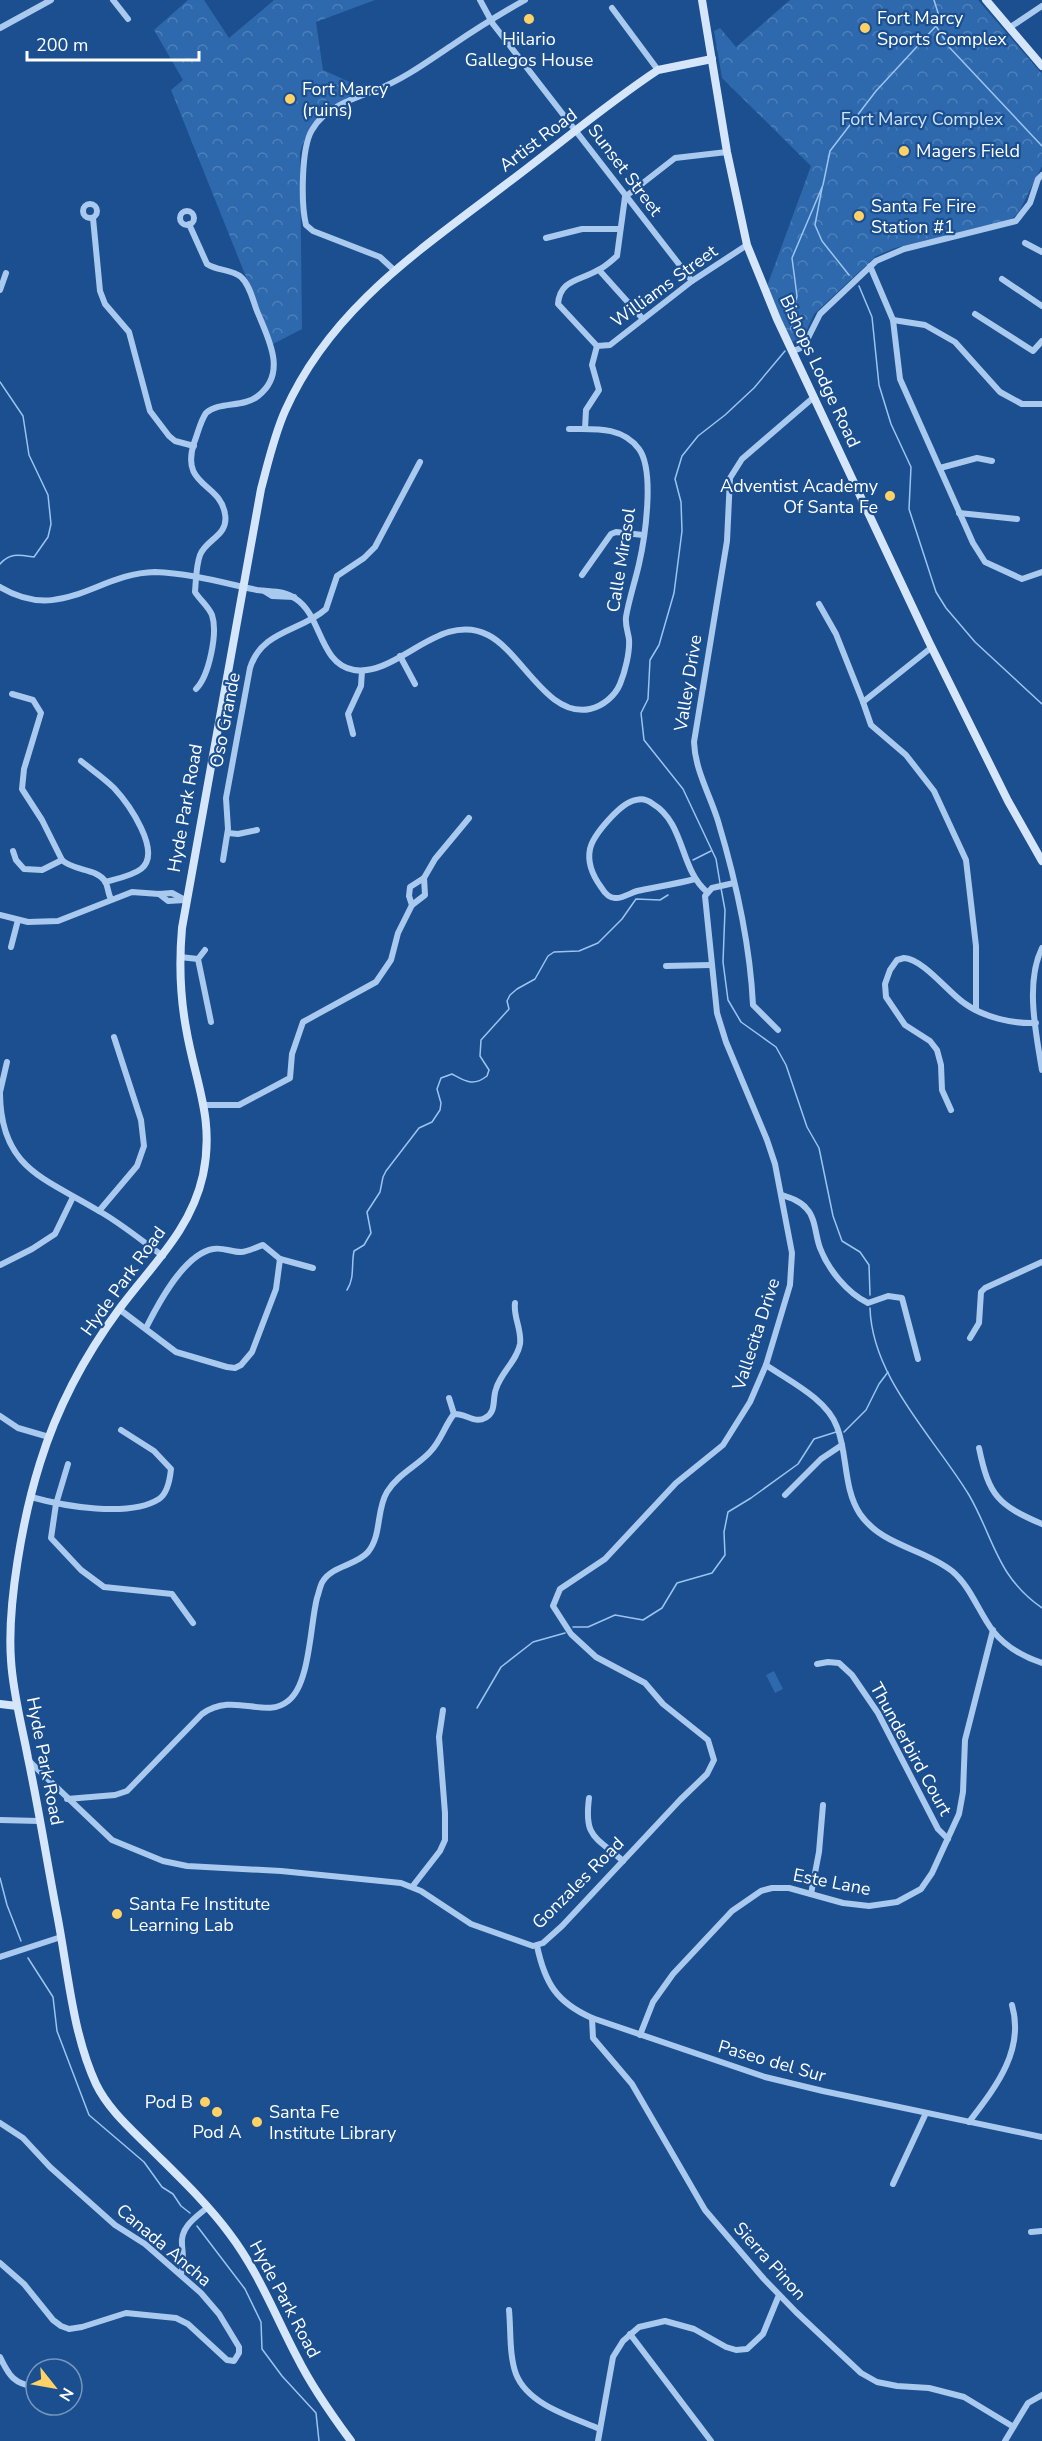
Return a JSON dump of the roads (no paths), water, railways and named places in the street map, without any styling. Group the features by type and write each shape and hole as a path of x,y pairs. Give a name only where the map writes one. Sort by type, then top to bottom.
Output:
{"main road":[{"name":"Bishops Lodge Road","path":"702,0 727,152 747,245 814,397 932,647 1008,801 1042,861"},
{"path":"986,0 1042,66"},
{"name":"Artist Road","path":"394,270 658,70 712,59"},
{"name":"Hyde Park Road","path":"351,2441 305,2372 249,2262 208,2207 122,2121 99,2090 84,2052 75,2013 17,1706 11,1658 12,1614 22,1540 31,1497 49,1437 74,1381 119,1309 164,1256 182,1229 202,1177 206,1154 205,1106 186,1027 181,994 180,957 185,900 261,489 275,437 307,369 337,327 394,270"},
{"path":"0,1704 17,1706"}],"street":[{"path":"0,28 43,2 51,0"},
{"path":"113,0 128,19"},
{"name":"Sunset Street","path":"480,0 490,20 692,282"},
{"path":"394,270 380,257 315,232 306,225 304,174 306,145 311,131 320,119 338,107 411,73 490,20 525,0"},
{"path":"1009,28 1042,6"},
{"path":"612,8 658,70"},
{"path":"585,429 586,410 600,390 592,365 597,346 558,304 559,294 564,285 599,270 617,256 625,197 675,158 727,152"},
{"path":"793,351 801,348 807,340 820,314 870,266 885,255 1016,221 1030,203 1041,179"},
{"path":"93,218 100,291 105,304 129,332 150,411 175,441 194,446"},
{"path":"189,224 207,264 236,274 245,282 271,345 274,363 269,383 258,397 246,403 208,411 203,418 190,457 191,468 222,505 226,517 221,532 201,553 196,578 196,593 210,611 214,627 206,671 196,689"},
{"path":"546,238 582,229 620,229"},
{"path":"1025,243 1042,252"},
{"name":"Williams Street","path":"597,346 610,345 692,282 747,245"},
{"path":"870,266 893,320 900,379 959,513 985,562 1022,579 1042,572"},
{"path":"599,270 644,319"},
{"path":"0,290 6,273"},
{"path":"1002,279 1042,306"},
{"path":"975,314 1033,351 1042,341"},
{"path":"893,320 925,325 955,342 1000,392 1022,404 1042,404"},
{"name":"Valley Drive","path":"778,1030 753,1005 750,957 734,883 718,821 696,758 694,742 727,541 729,482 739,462 814,397"},
{"name":"Calle Mirasol","path":"362,671 378,667 445,633 463,629 475,630 497,640 551,697 564,706 579,710 601,705 612,697 621,681 629,642 626,619 639,565 648,475 643,455 633,442 619,433 608,430 569,429"},
{"path":"940,468 977,458 992,461"},
{"path":"312,617 326,609 337,576 364,558 375,547 420,462"},
{"path":"959,513 1017,519"},
{"path":"582,575 611,534 616,532 643,535"},
{"path":"0,587 24,597 53,600 74,597 139,573 160,572 263,591 272,596 295,597 312,617 334,659 348,669 362,671 362,683 348,714 353,734"},
{"path":"819,604 836,634 872,725 906,755 934,791 966,860 976,946 976,1010"},
{"name":"Oso Grande","path":"223,860 228,832 226,798 251,663 269,639 312,617"},
{"path":"863,702 932,647"},
{"path":"400,656 415,684"},
{"path":"12,694 33,700 41,713 24,768 22,789 42,820 62,860 74,868 98,875 105,882 111,899"},
{"path":"81,762 122,798 149,846 149,857 140,870 105,882"},
{"path":"695,879 633,892 617,898 611,897 599,885 591,869 589,856 591,844 599,832 629,802 648,801 658,807 668,819 695,879 707,892 715,887 734,883"},
{"path":"411,904 409,896 411,886 424,878 435,860 469,818"},
{"path":"228,832 238,834 257,830"},
{"path":"13,851 16,860 24,869 42,870 62,860"},
{"path":"205,1106 239,1105 290,1078 292,1054 303,1022 376,982 391,960 398,933 411,904 425,895 424,878"},
{"path":"0,915 38,923 58,921 132,892 159,894 172,892 185,900"},
{"name":"Vallecita Drive","path":"596,1657 571,1634 553,1606 560,1589 605,1559 676,1483 723,1445 750,1402 766,1365 790,1285 792,1253 782,1195 767,1140 715,1006 705,900 707,892"},
{"path":"11,946 18,920"},
{"path":"1042,948 1034,970 1036,1023 1042,1070"},
{"path":"205,950 198,959 211,1022"},
{"path":"180,957 198,959"},
{"path":"951,1110 942,1090 941,1065 937,1050 930,1041 905,1025 886,997 884,988 890,970 897,960 911,958 960,1001 976,1010 1014,1022 1036,1023"},
{"path":"666,966 711,965"},
{"path":"99,1211 137,1166 144,1146 141,1120 114,1037"},
{"path":"7,1062 0,1093 0,1117 7,1139 19,1159 41,1178 99,1211 164,1256"},
{"path":"782,1195 802,1204 809,1211 819,1247 842,1283 855,1297 868,1303 888,1296 902,1298 918,1359"},
{"path":"0,1265 55,1234 73,1197"},
{"path":"146,1328 164,1295 192,1259 205,1251 221,1248 242,1252 263,1245 280,1259 313,1268"},
{"path":"119,1309 146,1328 160,1342 180,1354 226,1367 238,1367 252,1352 276,1289 280,1259"},
{"path":"970,1338 979,1323 981,1292 985,1288 1042,1262"},
{"path":"454,1414 480,1420 486,1418 492,1410 496,1386 519,1346 520,1337 515,1316 515,1303"},
{"path":"766,1365 820,1403 836,1425 852,1497 865,1521 878,1533 935,1560 957,1576 966,1586 993,1630 1021,1654 1042,1664"},
{"path":"67,1799 115,1795 127,1791 211,1707 235,1703 251,1707 274,1707 286,1703 295,1695 301,1682 315,1607 323,1580 367,1553 375,1541 379,1516 387,1492 400,1477 433,1449 454,1414 449,1398"},
{"path":"0,1416 18,1428 49,1437"},
{"path":"31,1497 56,1504 108,1510 143,1505 160,1498 169,1484 171,1469 154,1451 121,1430"},
{"path":"786,1494 821,1459 842,1445"},
{"path":"979,1448 985,1475 998,1499 1017,1512 1042,1524"},
{"path":"68,1464 56,1504 51,1538 81,1570 104,1587 172,1594 193,1623"},
{"name":"Este Lane","path":"640,2035 650,2008 667,1981 737,1906 755,1894 772,1888 789,1888 862,1906 883,1906 916,1893 925,1884 961,1807 965,1740 993,1630"},
{"name":"Gonzales Road","path":"29,1761 112,1840 170,1863 387,1881 412,1887 471,1923 522,1943 537,1946 547,1941 562,1926 712,1768 714,1756 708,1740 663,1704 649,1685 596,1657"},
{"name":"Thunderbird Court","path":"817,1664 839,1663 852,1675 878,1713 938,1829 948,1839"},
{"path":"412,1887 440,1851 445,1840 446,1819 439,1730 443,1710"},
{"path":"590,1798 587,1821 590,1830 623,1861"},
{"path":"811,1894 819,1852 823,1805"},
{"path":"0,1820 39,1821"},
{"path":"0,1957 61,1937"},
{"name":"Paseo del Sur","path":"537,1946 547,1978 558,1996 567,2005 592,2018 755,2074 1042,2137"},
{"path":"969,2122 1000,2081 1008,2065 1016,2020 1012,2005"},
{"name":"Sierra Pinon","path":"592,2018 593,2038 632,2084 705,2210 779,2295 861,2373 877,2382 929,2388 964,2397 1012,2427"},
{"path":"893,2184 926,2113"},
{"name":"Canada Ancha","path":"0,2123 23,2138 50,2167 115,2224 145,2244 181,2274 219,2314 239,2347 238,2357 234,2361 219,2355 198,2333 176,2318 126,2313 82,2327 69,2329 61,2326 52,2320 24,2284 0,2263"},
{"path":"181,2274 184,2264 182,2236 187,2226 208,2207"},
{"path":"1031,2232 1042,2231"},
{"path":"598,2441 612,2362 617,2348 630,2334 647,2324 664,2321 694,2329 726,2347 747,2349 763,2334 779,2295"},
{"path":"509,2310 514,2362 523,2387 542,2402 600,2429"},
{"path":"630,2334 711,2441"},
{"path":"0,2357 9,2376 24,2385"},
{"path":"1005,2441 1028,2403 1042,2396"}],"waterway":[{"path":"791,329 797,296 792,258 823,185 830,151 876,91 936,26 939,16 934,0"},
{"path":"936,26 950,48 1042,146"},
{"path":"822,188 815,225 822,241 849,275"},
{"path":"859,286 872,317 879,385 891,424 911,467 909,509 936,592 946,608 975,642 1042,704"},
{"path":"720,883 716,859 683,789 644,740 641,713 648,699 650,660 659,645 674,593 682,531 681,502 675,479 682,456 698,436 754,388 785,351"},
{"path":"0,382 23,416 29,455 48,495 51,524 48,537 34,557 11,556 0,564"},
{"path":"693,860 711,851"},
{"path":"721,888 725,910 723,962 728,1000 741,1022 776,1047 786,1065 807,1127 819,1148 833,1216 842,1241 860,1252 869,1265 870,1295"},
{"path":"347,1290 352,1276 354,1251 364,1245 371,1233 367,1212 380,1192 386,1171 419,1128 432,1122 440,1110 441,1103 437,1089 441,1078 452,1074 465,1081 473,1082 487,1076 489,1070 480,1056 481,1040 509,1009 507,1001 510,995 535,979 548,956 554,952 579,951 598,943 622,919 636,899 660,900 668,895"},
{"path":"870,1308 873,1334 881,1359 893,1383 969,1495 1005,1570 1027,1596 1042,1608"},
{"path":"844,1432 866,1410 888,1372"},
{"path":"573,1627 588,1627 615,1615 643,1620 662,1608 677,1583 712,1573 725,1555 724,1532 728,1512 798,1464 814,1439 836,1432"},
{"path":"477,1708 501,1667 533,1642 565,1633"},
{"path":"0,1878 7,1905 21,1941"},
{"path":"28,1958 53,1997 57,2031 89,2115 144,2162 162,2187 173,2194 181,2206 190,2213"},
{"path":"197,2226 245,2289 261,2322 262,2349 282,2376 316,2413 319,2441"}],"place":[{"name":"Hilario Gallegos House","path":"529,19"},
{"name":"Fort Marcy Sports Complex","path":"865,28"},
{"name":"Fort Marcy (ruins)","path":"290,99"},
{"name":"Magers Field","path":"904,151"},
{"name":"Santa Fe Fire Station #1","path":"859,216"},
{"name":"Adventist Academy Of Santa Fe","path":"890,496"},
{"name":"Santa Fe Institute Learning Lab","path":"117,1914"},
{"name":"Pod B","path":"205,2102"},
{"name":"Pod A","path":"217,2112"},
{"name":"Santa Fe Institute Library","path":"257,2122"}],"park label":[{"name":"Fort Marcy Complex","path":"922,119"}]}
